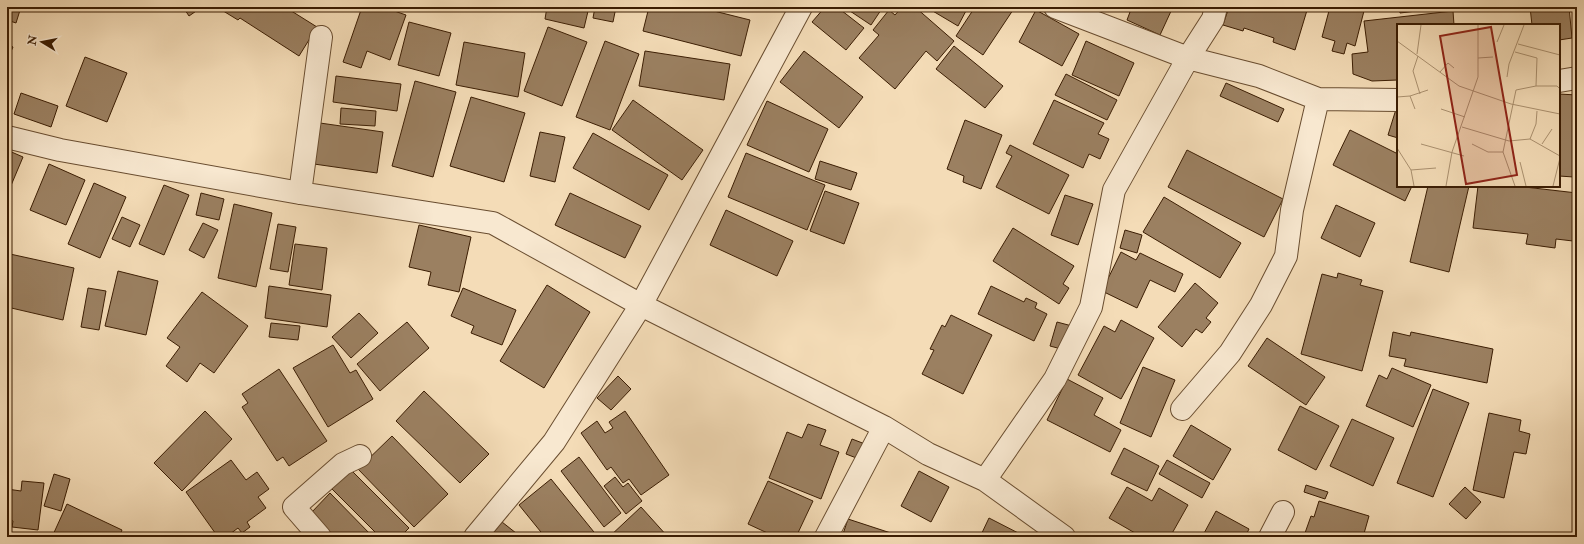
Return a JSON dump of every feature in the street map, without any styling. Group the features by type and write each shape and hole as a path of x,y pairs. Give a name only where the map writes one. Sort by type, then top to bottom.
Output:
{"street":[{"path":"475,537 554,442 641,305 801,7"},
{"path":"1055,7 1188,58 1259,76 1318,99 1397,100"},
{"path":"985,480 1055,379 1091,307 1114,190 1188,58 1214,19 1216,7"},
{"path":"300,193 321,37"},
{"path":"1560,81 1577,78"},
{"path":"1182,409 1230,353 1261,305 1286,256 1292,210 1318,99"},
{"path":"7,137 60,150 300,193 493,223 641,305 884,427 928,454 985,480 1064,537"},
{"path":"826,537 884,427"},
{"path":"320,537 294,507 343,464 360,456"},
{"path":"1270,537 1283,512"}],"building":[{"path":"7,7 21,7 16,23 7,20"},
{"path":"183,7 202,7 189,16"},
{"path":"221,7 285,7 317,27 299,56 240,18 238,20 220,9"},
{"path":"362,7 383,7 406,15 390,60 367,51 361,68 343,62"},
{"path":"498,7 522,7 522,11"},
{"path":"547,7 589,7 584,28 545,19"},
{"path":"595,7 616,7 613,22 593,18"},
{"path":"649,7 698,7 750,20 741,56 643,31"},
{"path":"825,7 837,7 864,28 846,50 812,22"},
{"path":"844,7 883,7 871,25"},
{"path":"902,7 915,7 954,41 937,61 926,51 895,89 859,58 879,35 873,30 889,10 895,15"},
{"path":"926,7 968,7 958,26"},
{"path":"975,7 1015,7 983,55 956,36"},
{"path":"1118,7 1168,7 1172,9 1160,35 1127,20 1130,12"},
{"path":"1229,7 1308,7 1295,50 1273,42 1274,38 1244,28 1243,31 1223,25"},
{"path":"1330,7 1365,7 1355,46 1347,43 1344,54 1332,51 1335,41 1322,37"},
{"path":"1399,7 1449,7 1400,13"},
{"path":"1530,7 1569,7 1572,38 1560,40 1560,24 1532,24"},
{"path":"1036,10 1079,34 1062,66 1019,42"},
{"path":"1453,11 1454,24 1397,24 1397,80 1372,81 1353,74 1352,54 1368,52 1364,21"},
{"path":"409,22 451,33 439,76 398,65"},
{"path":"548,27 587,42 562,106 524,91"},
{"path":"605,41 639,54 610,130 576,117"},
{"path":"1086,41 1134,63 1119,96 1072,75"},
{"path":"464,42 525,53 518,97 456,85"},
{"path":"7,44 13,47 7,60"},
{"path":"954,46 1003,86 985,108 936,69"},
{"path":"645,51 730,64 724,100 639,86"},
{"path":"804,51 863,97 839,128 780,82"},
{"path":"85,57 127,73 107,122 66,106"},
{"path":"1066,74 1117,100 1107,120 1055,95"},
{"path":"336,76 401,84 397,111 333,102"},
{"path":"415,81 456,92 433,177 392,166"},
{"path":"1226,83 1284,109 1278,122 1220,96"},
{"path":"21,93 58,106 51,127 14,114"},
{"path":"1560,94 1577,95 1577,134 1574,177 1560,176"},
{"path":"471,97 525,113 504,182 450,166"},
{"path":"633,100 703,150 682,180 612,130"},
{"path":"1054,100 1104,123 1098,134 1109,139 1100,159 1089,154 1083,168 1033,144"},
{"path":"767,101 828,129 809,172 747,145"},
{"path":"1397,106 1397,138 1388,135"},
{"path":"341,108 376,111 375,126 340,124"},
{"path":"965,120 1002,135 981,189 963,182 964,176 947,169"},
{"path":"320,123 383,132 377,173 314,164"},
{"path":"1350,130 1397,154 1397,187 1412,187 1405,201 1333,165"},
{"path":"540,132 565,137 555,182 530,176"},
{"path":"593,133 668,175 649,210 573,168"},
{"path":"1010,145 1069,175 1049,214 996,187 1012,156 1006,153"},
{"path":"7,150 23,157 7,195"},
{"path":"1187,150 1283,199 1264,237 1168,187"},
{"path":"746,153 825,185 807,230 728,197"},
{"path":"820,161 857,173 851,190 815,179"},
{"path":"49,164 85,180 66,225 30,210"},
{"path":"94,183 126,197 100,258 68,244"},
{"path":"164,185 189,195 164,255 139,244"},
{"path":"1428,187 1469,187 1449,272 1410,262"},
{"path":"1478,187 1525,187 1577,193 1577,225 1574,225 1573,241 1556,239 1555,248 1526,244 1528,234 1473,228"},
{"path":"825,191 859,203 844,244 810,231"},
{"path":"201,193 224,199 219,220 196,215"},
{"path":"570,193 641,226 625,258 555,225"},
{"path":"1065,195 1093,204 1078,245 1051,235"},
{"path":"1164,197 1241,243 1220,278 1143,232"},
{"path":"234,204 272,213 256,287 218,278"},
{"path":"1336,205 1375,223 1360,257 1321,238"},
{"path":"726,210 793,241 777,276 710,245"},
{"path":"122,217 140,225 130,247 112,239"},
{"path":"203,223 218,230 204,258 189,250"},
{"path":"278,224 296,227 288,272 270,269"},
{"path":"419,225 471,237 459,292 428,285 431,272 409,267"},
{"path":"1013,228 1074,266 1063,284 1069,288 1059,304 993,261"},
{"path":"1125,230 1142,235 1137,253 1120,248"},
{"path":"295,244 327,248 322,290 289,285"},
{"path":"1121,252 1136,260 1140,253 1183,274 1175,292 1150,280 1137,308 1102,291"},
{"path":"10,254 74,268 63,320 7,307 7,263"},
{"path":"118,271 158,281 146,335 105,326"},
{"path":"1338,273 1362,280 1360,285 1383,291 1362,371 1301,354 1322,274 1337,278"},
{"path":"1195,283 1218,303 1206,318 1211,322 1202,333 1196,329 1182,347 1158,327"},
{"path":"547,285 590,312 544,388 500,361"},
{"path":"269,286 331,295 327,327 265,318"},
{"path":"991,286 1024,302 1026,298 1037,303 1035,308 1047,314 1034,341 978,314"},
{"path":"88,288 106,291 99,330 81,327"},
{"path":"463,288 516,310 502,345 471,333 474,326 451,316"},
{"path":"202,292 248,326 214,373 200,363 187,382 166,366 180,347 167,338"},
{"path":"359,313 378,333 351,358 332,337"},
{"path":"951,315 992,335 963,394 922,374 934,350 930,349 942,325 945,327"},
{"path":"1121,320 1154,338 1121,399 1078,375 1104,326 1115,332"},
{"path":"407,322 429,348 380,391 357,364"},
{"path":"1057,322 1072,326 1065,350 1050,346"},
{"path":"271,323 300,326 298,340 269,337"},
{"path":"1393,332 1410,336 1411,332 1493,349 1487,383 1404,366 1406,359 1389,356"},
{"path":"1267,338 1325,377 1306,405 1248,366"},
{"path":"333,345 350,373 356,370 373,399 328,427 293,368"},
{"path":"1143,367 1175,380 1151,437 1120,423"},
{"path":"1392,368 1431,385 1413,427 1366,406 1379,375 1387,379"},
{"path":"279,369 327,441 289,466 283,457 277,461 242,407 248,403 242,394"},
{"path":"618,376 631,389 611,410 597,398"},
{"path":"1067,379 1103,398 1094,415 1121,430 1110,452 1047,420"},
{"path":"1433,389 1469,403 1433,497 1397,483"},
{"path":"424,391 489,454 460,483 396,421"},
{"path":"1300,406 1339,426 1316,470 1278,450"},
{"path":"205,411 232,439 182,491 154,463"},
{"path":"625,411 669,475 641,495 629,479 623,483 611,467 607,470 581,433 597,421 605,433 613,428 609,422"},
{"path":"1489,413 1521,420 1519,431 1530,434 1526,454 1514,452 1504,498 1473,490"},
{"path":"1352,419 1394,438 1373,486 1330,466"},
{"path":"808,424 826,430 820,445 839,452 821,499 769,478 787,432 802,438"},
{"path":"1191,425 1231,449 1213,480 1173,456"},
{"path":"392,436 448,494 414,527 358,469"},
{"path":"852,439 865,444 859,459 846,454"},
{"path":"1124,448 1159,466 1147,491 1111,474"},
{"path":"579,457 621,513 604,527 561,471"},
{"path":"231,460 246,480 257,472 269,489 258,497 266,508 247,522 250,527 242,533 238,528 226,537 218,537 186,492"},
{"path":"1167,460 1210,483 1202,498 1159,474"},
{"path":"351,470 409,528 400,537 380,537 332,489"},
{"path":"919,471 949,487 931,522 901,506"},
{"path":"54,474 70,479 61,511 44,506"},
{"path":"615,477 623,487 628,483 642,501 626,514 604,486"},
{"path":"551,479 598,537 545,537 519,505"},
{"path":"22,481 44,483 38,530 12,527 13,521 7,519 7,489 21,491"},
{"path":"768,481 813,501 796,537 776,537 748,524"},
{"path":"1306,485 1328,492 1325,499 1304,492"},
{"path":"1127,487 1152,501 1159,488 1188,505 1170,537 1132,537 1135,533 1109,518"},
{"path":"1465,487 1481,502 1466,519 1449,504"},
{"path":"330,493 373,537 335,537 311,513"},
{"path":"1319,501 1369,516 1363,537 1316,537 1305,533 1311,516 1314,517"},
{"path":"67,504 122,530 119,537 52,537"},
{"path":"641,507 668,537 609,537"},
{"path":"1216,511 1249,529 1245,537 1202,537"},
{"path":"989,518 1026,537 980,537"},
{"path":"848,519 903,537 842,537"},
{"path":"502,522 521,537 490,537"},
{"path":"7,531 11,532 9,537 7,537"}]}
